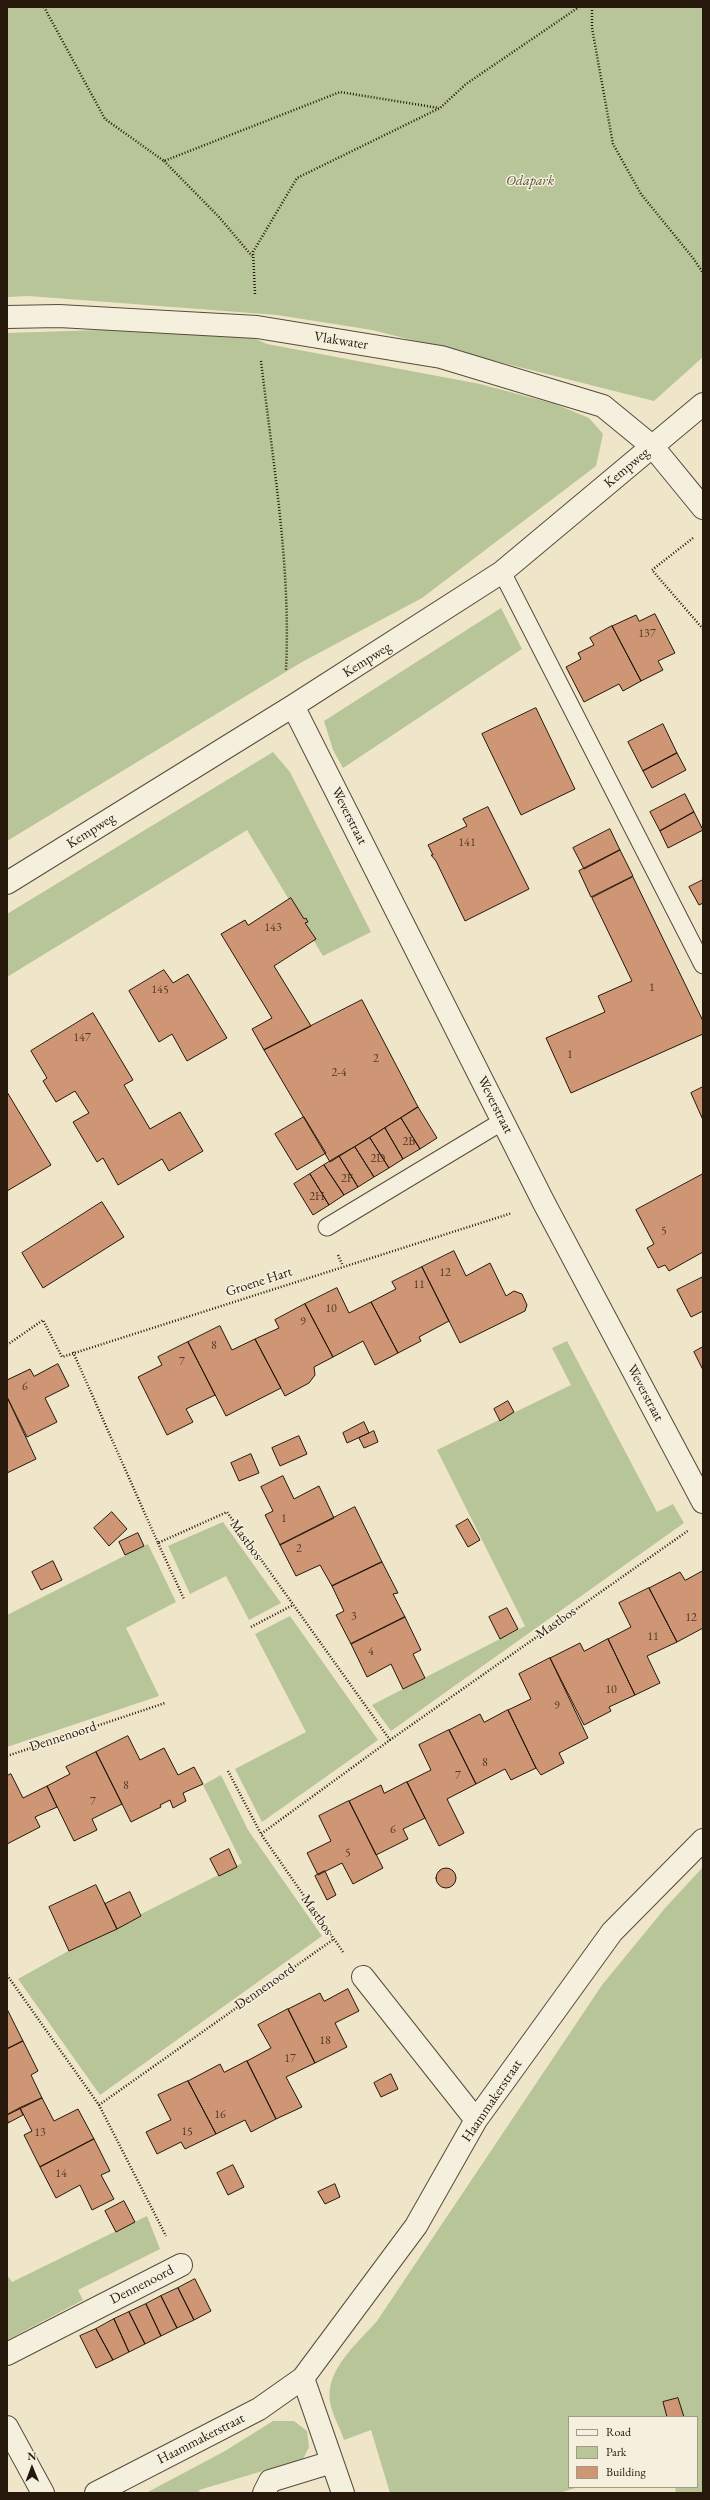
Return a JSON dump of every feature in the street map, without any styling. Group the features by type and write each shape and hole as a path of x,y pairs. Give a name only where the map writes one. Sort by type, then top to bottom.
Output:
{"street":[{"name":"Vlakwater","path":"7,317 59,316 257,327 441,358 603,406 653,447 703,508"},
{"name":"Kempweg","path":"7,883 293,706 502,572 703,404"},
{"name":"Weverstraat","path":"293,706 544,1203 703,1502"},
{"name":"Haammakerstraat","path":"96,2493 259,2409 303,2378 416,2226 476,2120 612,1932 703,1840"},
{"path":"364,1977 476,2120"},
{"name":"Dennenoord","path":"7,2354 181,2265"},
{"path":"303,2378 343,2493"},
{"path":"7,2427 43,2493"},
{"path":"264,2493 270,2481 332,2462"}],"lane":[{"path":"502,572 703,965"},
{"path":"327,1227 503,1121"}],"path":[{"path":"44,7 105,119 164,161 219,217 253,257"},
{"path":"592,7 592,28 613,144 641,194 693,258 703,273"},
{"path":"164,161 340,92 440,108"},
{"path":"697,535 652,570 703,629"},
{"name":"Groene Hart","path":"7,1345 43,1320 62,1357 73,1352 544,1203"},
{"path":"73,1352 184,1599"},
{"name":"Mastbos","path":"158,1543 227,1512 390,1740"},
{"name":"Mastbos","path":"364,1977 334,1939 260,1834 390,1740 690,1529"},
{"path":"251,1627 293,1605"},
{"name":"Dennenoord","path":"7,1756 165,1703"},
{"path":"228,1771 260,1834"},
{"name":"Dennenoord","path":"99,2105 334,1939"},
{"name":"Dennenoord","path":"7,1974 99,2105 181,2265"}],"green space":[{"name":"Odapark","path":"7,7 703,7 703,357 654,401 372,330 277,315 29,296 7,297"},
{"path":"226,326 267,344 480,384 555,404 589,418 603,434 596,466 422,598 302,662 7,841 7,333"},
{"path":"501,608 522,649 343,768 333,750 324,721"},
{"path":"273,752 290,772 371,932 323,956 247,830 7,977 7,914"},
{"path":"567,1341 657,1512 673,1504 684,1523 391,1731 372,1705 525,1626 437,1450 571,1385 552,1348"},
{"path":"223,1522 281,1603 249,1620 226,1576 190,1594 168,1546"},
{"path":"148,1544 176,1602 126,1628 159,1696 7,1747 7,1615"},
{"path":"290,1616 378,1740 262,1822 235,1769 306,1732 255,1634"},
{"path":"221,1775 248,1830 322,1936 100,2095 18,1979 70,1950 242,1863 203,1785"},
{"path":"703,1867 703,2493 676,2493 675,2488 698,2488 698,2416 568,2416 568,2488 576,2488 559,2493 390,2493 371,2430 344,2440 332,2411 330,2402 330,2390 338,2368 344,2357 377,2321 602,1985 666,1907"},
{"path":"147,2216 160,2249 78,2290 83,2300 7,2340 7,2275 12,2282"},
{"path":"273,2421 294,2421 307,2431 309,2447 303,2459 199,2490 200,2493 146,2493 225,2451"}],"building":[{"path":"655,614 675,653 658,661 663,670 641,681 612,626 636,615 639,621"},
{"path":"612,626 641,681 623,691 619,684 584,702 566,667 581,659 578,653 594,645 590,638"},
{"path":"536,708 575,789 521,815 482,734"},
{"path":"663,724 677,753 643,771 628,742"},
{"path":"677,753 686,770 652,788 643,771"},
{"path":"685,794 694,812 660,831 650,812"},
{"path":"488,807 529,889 465,921 436,861 431,855 433,855 428,845 467,826 463,819"},
{"path":"694,812 703,830 668,848 660,831"},
{"path":"610,829 620,850 584,869 573,848"},
{"path":"620,850 633,876 591,897 579,871"},
{"path":"633,877 703,1021 703,1034 571,1093 546,1038 605,1012 598,996 632,981 592,898"},
{"path":"703,880 703,903 699,905 689,887"},
{"path":"291,898 304,919 306,918 308,922 305,923 316,939 274,966 311,1026 264,1050 252,1029 272,1018 221,934 245,920 248,925"},
{"path":"164,970 173,983 188,974 227,1038 187,1061 172,1034 159,1042 129,991"},
{"path":"362,1000 418,1107 330,1162 264,1050"},
{"path":"93,1013 133,1080 124,1085 150,1129 180,1112 203,1151 169,1171 162,1159 118,1185 103,1158 97,1162 73,1122 89,1113 75,1091 56,1102 43,1081 47,1078 31,1051"},
{"path":"703,1087 703,1120 691,1093"},
{"path":"7,1092 51,1165 7,1191"},
{"path":"418,1107 437,1138 420,1149 401,1118"},
{"path":"304,1117 326,1153 297,1170 275,1134"},
{"path":"401,1118 420,1149 403,1159 385,1128"},
{"path":"385,1128 403,1159 389,1168 370,1138"},
{"path":"370,1138 389,1168 374,1177 355,1147"},
{"path":"355,1147 374,1177 358,1187 339,1156"},
{"path":"339,1156 358,1187 344,1195 324,1165"},
{"path":"324,1165 344,1195 329,1205 310,1174"},
{"path":"310,1174 329,1205 313,1215 294,1184"},
{"path":"703,1174 703,1252 669,1271 665,1265 658,1268 647,1248 654,1244 636,1210"},
{"path":"102,1202 124,1237 43,1288 22,1253"},
{"path":"454,1251 466,1276 490,1263 506,1296 514,1291 522,1294 527,1305 525,1311 460,1343 422,1267"},
{"path":"422,1267 449,1321 419,1337 421,1341 398,1353 371,1302 396,1289 392,1282"},
{"path":"703,1277 703,1311 691,1317 677,1290"},
{"path":"337,1288 349,1313 371,1302 398,1353 375,1365 363,1341 333,1357 305,1304"},
{"path":"305,1304 333,1357 314,1367 315,1375 309,1383 285,1396 255,1339 279,1328 275,1320"},
{"path":"220,1326 232,1350 255,1339 281,1388 226,1416 188,1342"},
{"path":"188,1342 215,1395 186,1409 193,1422 167,1435 138,1377 162,1365 158,1357"},
{"path":"703,1347 703,1370 694,1352"},
{"path":"58,1364 69,1386 45,1398 57,1422 27,1437 7,1397 7,1380 30,1369 34,1376"},
{"path":"7,1397 36,1459 7,1473"},
{"path":"508,1401 514,1412 500,1421 494,1409"},
{"path":"364,1422 369,1433 347,1443 343,1433"},
{"path":"374,1431 378,1442 364,1448 359,1438"},
{"path":"299,1436 307,1454 280,1466 272,1448"},
{"path":"251,1454 259,1473 239,1481 231,1463"},
{"path":"283,1476 294,1499 319,1486 334,1518 280,1545 265,1515 273,1511 261,1487"},
{"path":"355,1507 382,1562 332,1586 320,1565 296,1576 280,1545"},
{"path":"112,1512 127,1529 109,1546 94,1528"},
{"path":"468,1519 480,1540 468,1547 456,1526"},
{"path":"138,1533 144,1546 125,1555 119,1542"},
{"path":"53,1561 62,1580 41,1590 32,1572"},
{"path":"382,1562 398,1593 393,1594 405,1617 351,1644 336,1615 344,1611 332,1586"},
{"path":"703,1571 703,1628 677,1642 649,1588 680,1572 685,1580"},
{"path":"649,1588 677,1642 647,1656 660,1683 635,1695 608,1639 631,1627 619,1603"},
{"path":"507,1608 518,1629 500,1639 489,1617"},
{"path":"405,1617 421,1650 413,1654 425,1678 403,1689 391,1664 367,1677 351,1644"},
{"path":"608,1639 635,1695 609,1707 611,1711 584,1725 550,1658 580,1643 584,1651"},
{"path":"550,1658 588,1738 559,1753 564,1763 541,1775 536,1768 508,1710 531,1699 519,1674"},
{"path":"508,1710 536,1768 511,1780 505,1769 476,1784 449,1730 480,1714 484,1722"},
{"path":"449,1730 476,1784 447,1799 464,1833 439,1846 407,1782 431,1770 419,1745"},
{"path":"128,1736 140,1760 164,1748 178,1775 194,1767 203,1784 183,1793 186,1801 173,1808 170,1800 160,1805 161,1807 131,1822 96,1752"},
{"path":"96,1752 122,1804 92,1819 97,1830 74,1841 47,1786 70,1774 66,1767"},
{"path":"11,1774 23,1798 47,1786 57,1807 35,1817 40,1827 7,1844 7,1776"},
{"path":"407,1782 425,1818 403,1829 408,1839 376,1855 349,1801 381,1785 384,1793"},
{"path":"349,1801 383,1868 353,1884 342,1863 318,1875 307,1853 331,1841 319,1816"},
{"path":"229,1849 237,1867 219,1876 210,1859"},
{"path":"446,1868 453,1871 456,1878 453,1885 446,1888 439,1885 436,1878 439,1871"},
{"path":"325,1871 336,1895 327,1900 315,1876"},
{"path":"96,1885 117,1929 69,1951 49,1907"},
{"path":"130,1892 141,1916 117,1929 105,1904"},
{"path":"348,1989 359,2011 335,2023 347,2047 315,2063 288,2009 320,1993 324,2001"},
{"path":"7,2009 23,2041 7,2049"},
{"path":"288,2009 315,2063 286,2077 302,2107 276,2119 247,2061 271,2048 258,2025"},
{"path":"23,2041 38,2071 31,2075 42,2098 7,2115 7,2049"},
{"path":"247,2061 276,2119 251,2132 245,2120 216,2134 188,2081 220,2064 224,2072"},
{"path":"391,2074 398,2089 381,2097 374,2083"},
{"path":"188,2081 216,2134 185,2149 181,2142 157,2154 146,2132 171,2120 158,2095"},
{"path":"42,2098 54,2121 78,2109 94,2139 40,2167 24,2135 32,2131 20,2108"},
{"path":"20,2108 23,2115 8,2123 7,2115"},
{"path":"94,2139 110,2171 101,2175 114,2199 92,2210 80,2185 56,2198 40,2167"},
{"path":"233,2165 244,2187 228,2195 217,2173"},
{"path":"335,2184 340,2197 325,2204 318,2192"},
{"path":"124,2201 135,2222 116,2232 105,2211"},
{"path":"195,2279 211,2311 194,2320 178,2288"},
{"path":"178,2288 194,2320 177,2328 161,2296"},
{"path":"161,2296 177,2328 161,2336 146,2304"},
{"path":"146,2304 161,2336 145,2344 129,2312"},
{"path":"129,2312 145,2344 129,2352 114,2319"},
{"path":"114,2319 129,2352 113,2360 96,2329"},
{"path":"96,2329 113,2360 96,2368 80,2336"},
{"path":"678,2398 684,2416 667,2416 663,2402"}]}
